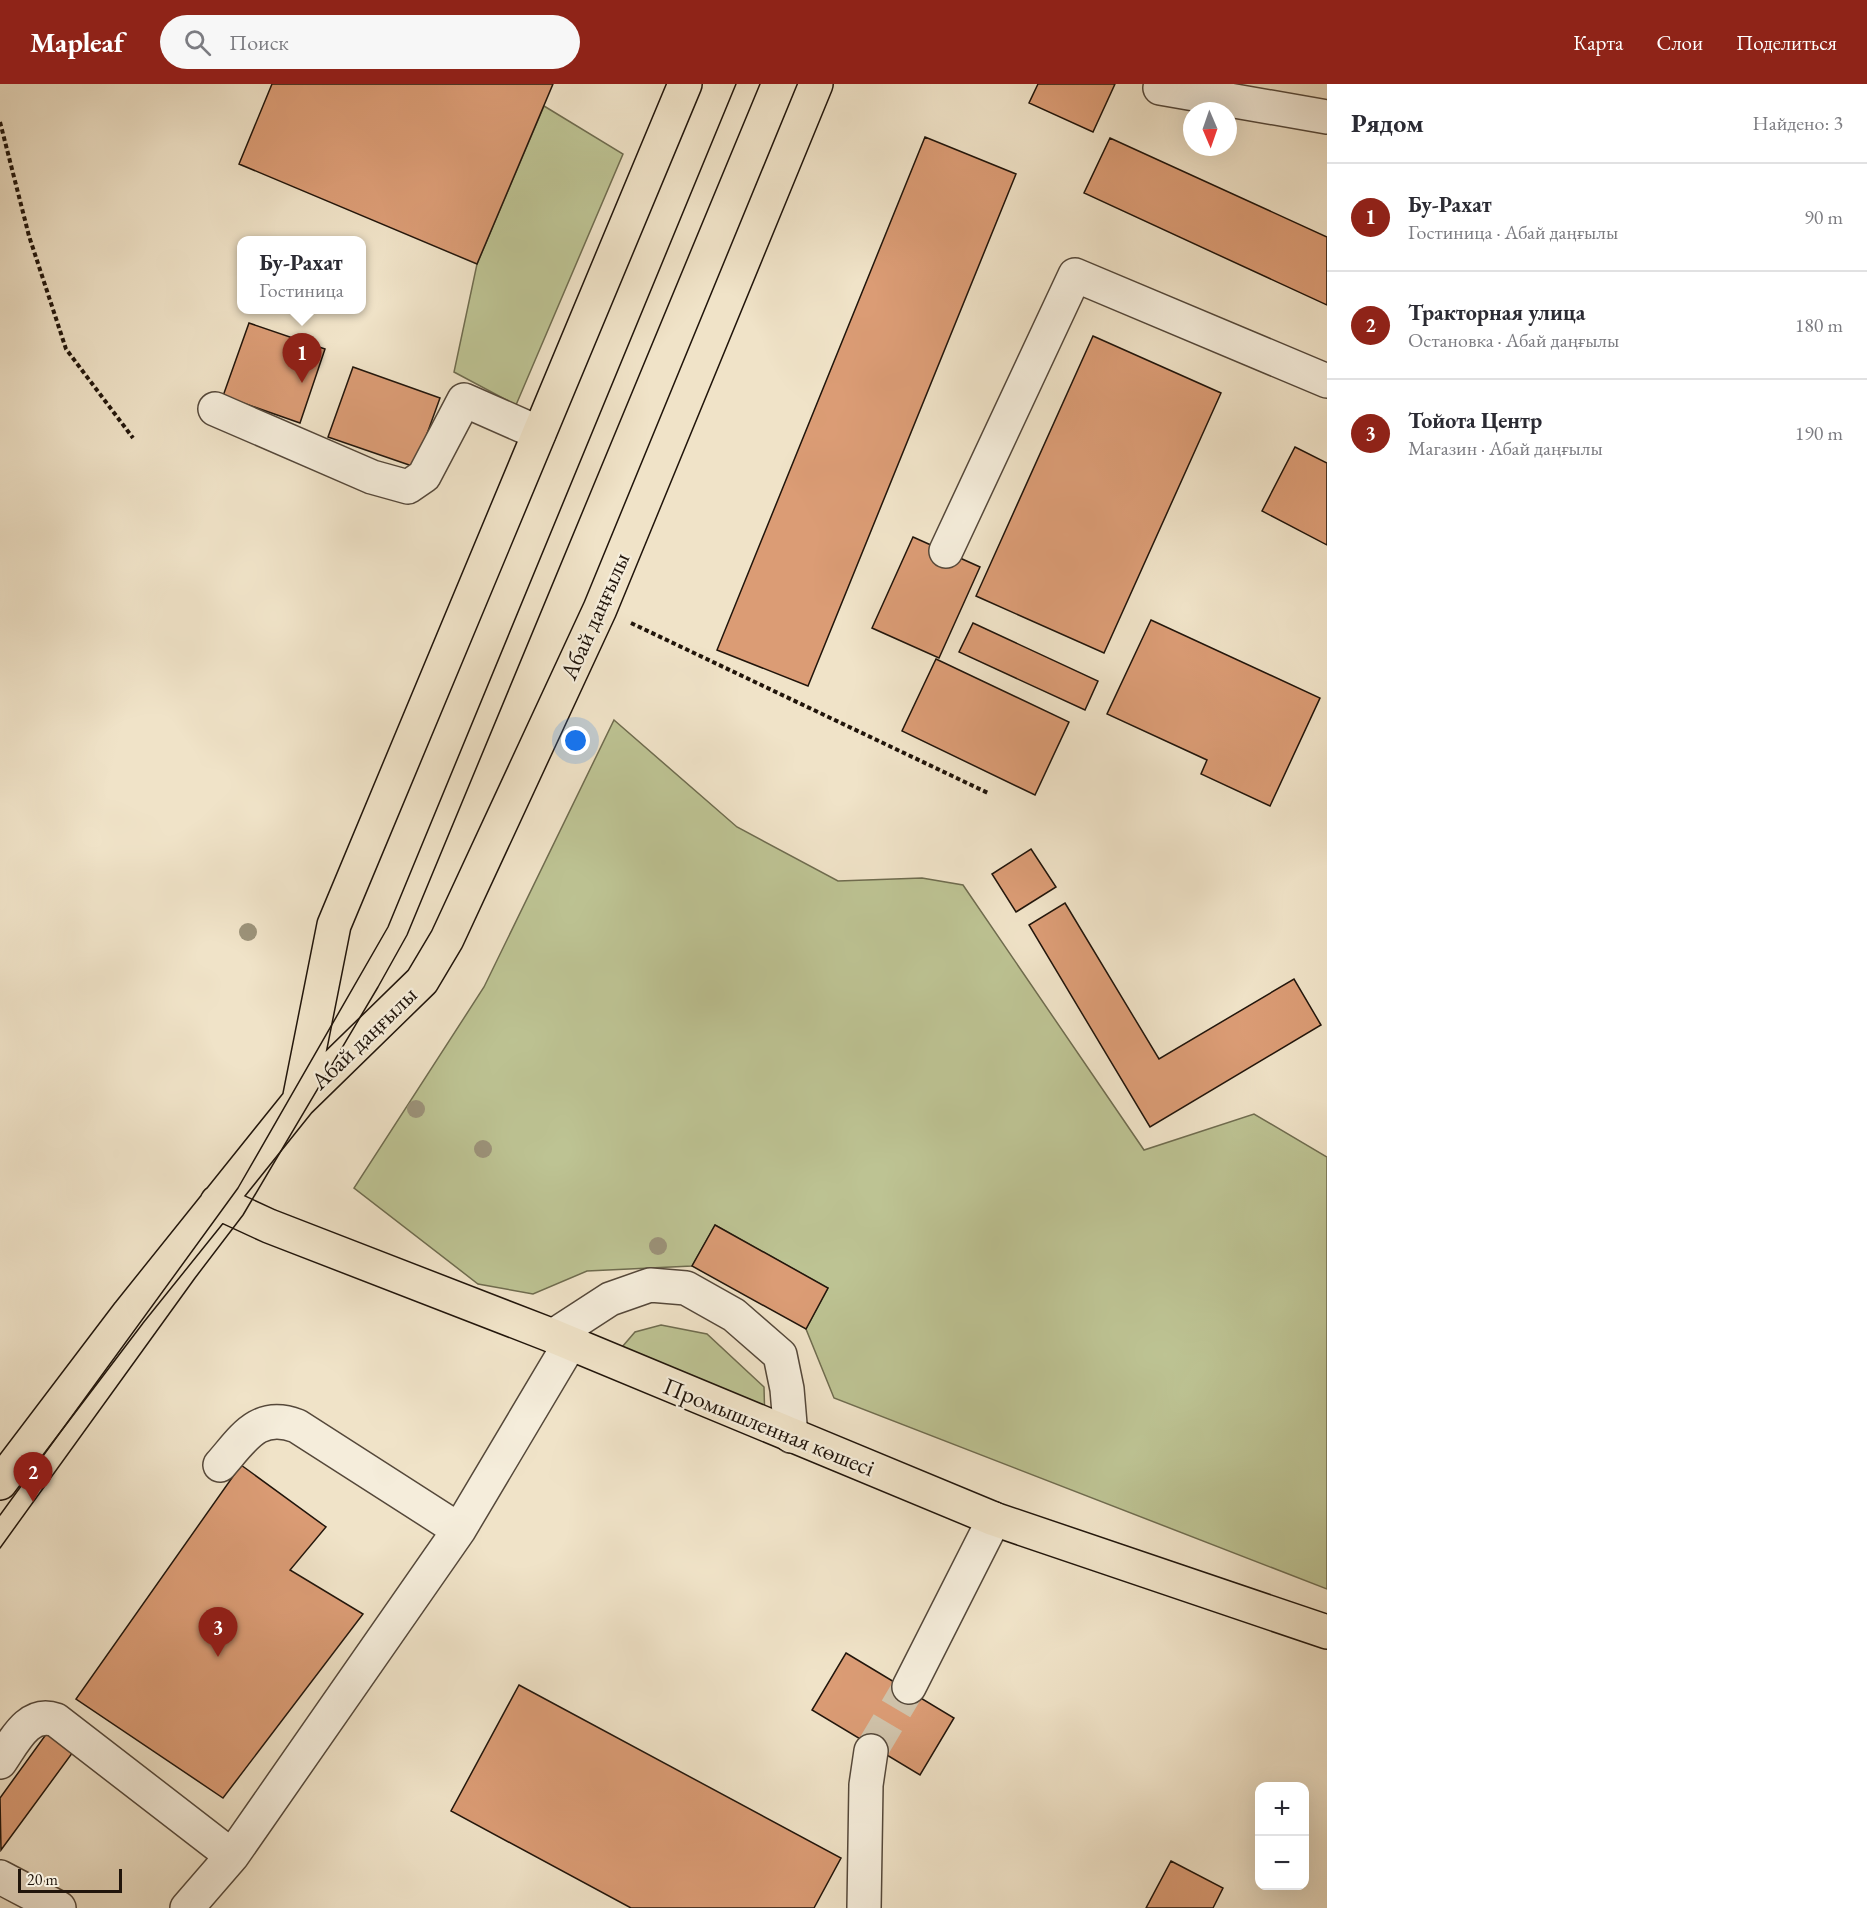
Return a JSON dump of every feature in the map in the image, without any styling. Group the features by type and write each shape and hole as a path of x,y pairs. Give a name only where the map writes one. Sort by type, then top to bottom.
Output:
{"main road":[{"name":"Абай даңғылы","path":"299,1101 334,925 686,84"},
{"name":"Абай даңғылы","path":"0,1483 129,1313 299,1101 422,981 447,939 600,609 816,84"},
{"name":"Промышленная көшесі","path":"217,1202 269,1226 561,1340 994,1519 1327,1632"}],"lane":[{"path":"1158,85 1327,117"},
{"path":"946,551 1075,275 1327,381"},
{"path":"215,409 372,477 408,487 424,476 464,400 539,433"},
{"path":"187,1908 232,1856 459,1530 561,1340 610,1299 650,1285 686,1288 734,1315 780,1355 787,1389 790,1436"},
{"path":"220,1465 252,1430 271,1422 285,1421 297,1426 459,1530"},
{"path":"909,1687 994,1519"},
{"path":"0,1762 22,1731 35,1719 47,1717 57,1720 232,1856"},
{"path":"864,1908 866,1785 871,1750"},
{"path":"0,1877 59,1908"}],"path":[{"path":"0,122 29,236 66,349 133,438"},
{"path":"600,609 988,793"}],"green space":[{"path":"544,106 623,154 516,405 454,372 477,264"},
{"path":"614,720 737,827 838,881 922,878 963,885 1144,1150 1254,1114 1327,1157 1327,1589 834,1398 806,1329 828,1288 715,1225 692,1266 587,1271 533,1294 478,1284 354,1188 484,987"},
{"path":"661,1325 707,1334 764,1387 765,1425 610,1361 635,1332"}],"building":[{"path":"272,84 553,84 477,264 239,164"},
{"path":"1038,84 1115,84 1093,132 1029,103"},
{"path":"925,137 1016,174 808,686 717,650"},
{"path":"1110,138 1327,237 1327,305 1084,193"},
{"path":"249,323 325,349 300,423 223,396"},
{"path":"1093,336 1221,393 1104,653 976,596"},
{"path":"353,367 440,398 415,467 328,437"},
{"path":"1295,447 1327,463 1327,545 1262,511"},
{"path":"913,537 980,567 939,658 872,628"},
{"path":"1151,620 1320,698 1270,806 1201,774 1207,760 1107,714"},
{"path":"973,623 1098,681 1085,710 959,652"},
{"path":"936,659 1069,722 1035,795 902,731"},
{"path":"1031,849 1056,887 1016,912 992,874"},
{"path":"1065,903 1159,1059 1294,979 1321,1025 1150,1127 1029,925"},
{"path":"715,1225 828,1288 806,1329 692,1266"},
{"path":"241,1465 326,1527 290,1570 363,1614 223,1798 76,1699"},
{"path":"846,1653 954,1718 920,1775 812,1710"},
{"path":"519,1685 841,1858 814,1908 631,1908 451,1811"},
{"path":"47,1733 73,1752 1,1850 0,1798"},
{"path":"1171,1861 1223,1888 1213,1908 1146,1908"}],"tunnel":[{"path":"871,1751 909,1687"}],"tram line":[{"path":"0,1515 238,1188 388,927 736,84"},
{"path":"0,1548 243,1215 407,935 760,84"}],"place":[{"name":"Бу-Рахат","path":"302,383"},
{"name":"Тракторная улица","path":"33,1502"},
{"name":"Тойота Центр","path":"218,1657"}]}
